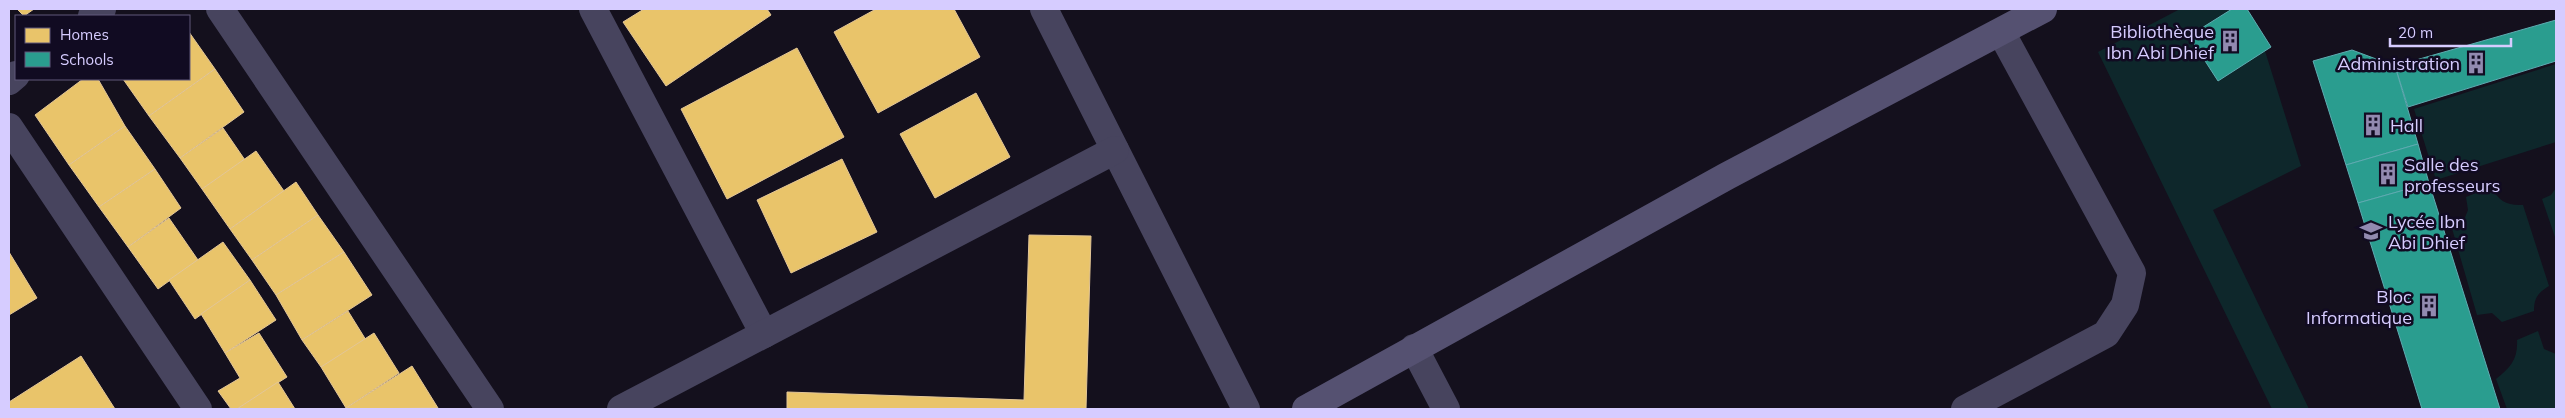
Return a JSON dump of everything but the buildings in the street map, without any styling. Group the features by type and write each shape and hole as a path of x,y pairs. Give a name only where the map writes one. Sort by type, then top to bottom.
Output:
{"street":[{"path":"220,9 490,409"},
{"path":"593,9 764,334"},
{"path":"1044,9 1246,409"},
{"path":"1306,409 1727,176 2043,9"},
{"path":"1964,409 2106,334 2125,305 2132,273 2001,32"},
{"path":"9,127 198,409"},
{"path":"621,409 1115,150"},
{"path":"1414,348 1446,409"}],"green space":[{"path":"2180,9 2246,9 2265,51 2301,166 2213,210 2309,409 2272,409 2098,52"},
{"path":"2556,64 2556,142 2436,180 2414,109"},
{"path":"2491,187 2504,202 2512,205 2523,205 2549,286 2537,296 2534,311 2502,322 2492,313 2477,315 2451,225 2464,220 2468,210 2466,197"},
{"path":"2556,188 2556,240 2542,199 2551,195"},
{"path":"2538,331 2544,349 2556,354 2556,409 2507,409 2496,379 2513,362 2517,340"}],"place":[{"name":"Bibliothèque Ibn Abi Dhief","path":"2230,41"},
{"name":"Administration","path":"2476,63"},
{"name":"Hall","path":"2373,125"},
{"name":"Salle des professeurs","path":"2388,174"},
{"name":"Lycée Ibn Abi Dhief","path":"2371,231"},
{"name":"Bloc Informatique","path":"2429,306"}]}
